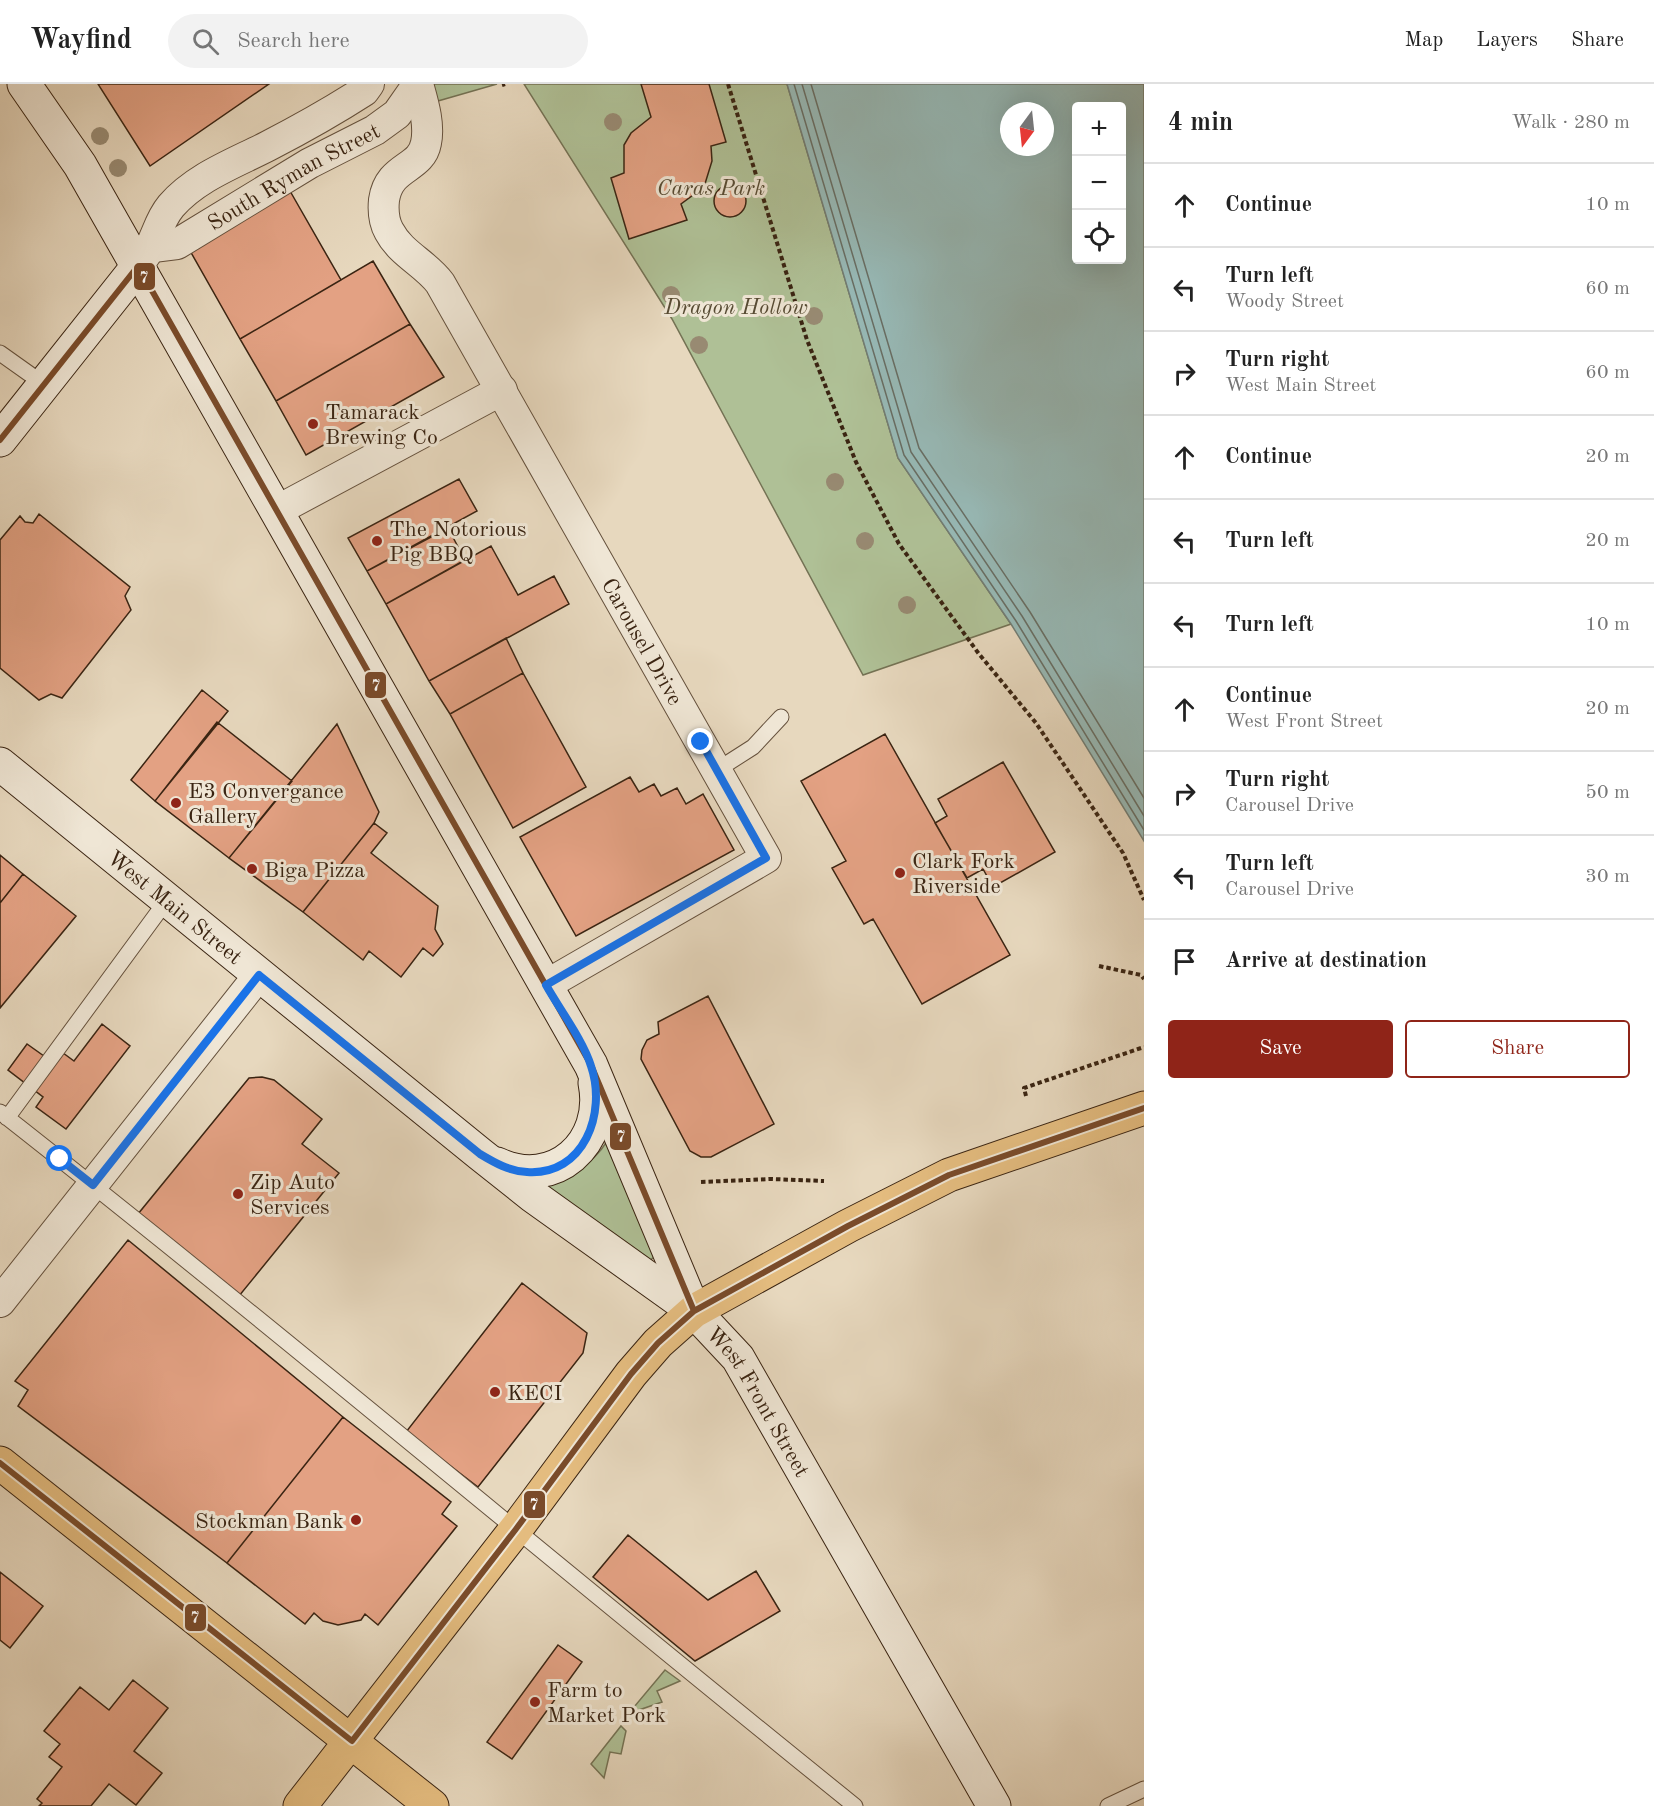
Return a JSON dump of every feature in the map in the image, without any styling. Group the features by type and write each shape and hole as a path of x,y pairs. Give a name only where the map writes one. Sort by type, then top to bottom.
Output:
{"main road":[{"path":"300,1806 516,1529 631,1374 658,1343 694,1311 848,1226 949,1175 1144,1108"},
{"path":"0,1463 432,1806"}],"street":[{"name":"West Front Street","path":"24,84 145,256 163,314 278,510 591,1065 694,1311 738,1358 994,1806"},
{"name":"South Ryman Street","path":"145,256 161,220 172,204 196,183 318,120 364,91 369,84"},
{"name":"South Ryman Street","path":"145,256 177,244 310,163 375,130 397,114 418,84"},
{"name":"Carousel Drive","path":"418,84 424,105 426,143 420,158 389,182 384,205 387,229 403,250 422,263 440,283 766,858 546,985"},
{"path":"0,440 145,256"},
{"path":"278,510 502,390"},
{"name":"West Main Street","path":"0,764 533,1196 694,1311"},
{"path":"0,1302 259,975"},
{"path":"480,1154 506,1168 529,1173 556,1167 572,1157 587,1138 596,1117 597,1097 591,1065"}],"lane":[{"path":"0,353 45,385"},
{"path":"717,770 753,747 781,717"},
{"path":"167,900 4,1115 855,1806"},
{"path":"1108,1806 1144,1790"}],"path":[{"path":"728,84 807,340 856,462 899,544 979,654 1036,723 1123,852 1144,900"},
{"path":"1099,966 1141,975 1144,979"},
{"path":"1026,1096 1024,1088 1144,1047"},
{"path":"701,1182 771,1179 824,1181"}],"green space":[{"path":"418,84 497,84 424,105"},
{"name":"Caras Park","path":"524,84 787,84 898,458 1011,624 863,675 672,319"},
{"path":"608,1140 660,1252 642,1267 525,1179 563,1173 582,1167 591,1161"},
{"path":"665,1670 680,1681 657,1691 662,1702 636,1711 634,1707"},
{"path":"621,1726 626,1731 621,1754 610,1752 604,1778 591,1764"}],"water":[{"path":"787,84 1144,84 1144,841 1011,624 898,458"}],"building":[{"path":"98,84 269,84 150,166"},
{"path":"641,84 709,84 726,142 711,146 712,161 704,187 681,204 687,220 629,239 611,178 624,173 624,145 631,133 651,117"},
{"path":"730,185 741,190 746,201 741,212 730,217 719,212 714,201 719,190"},
{"path":"290,191 341,280 240,339 189,249"},
{"path":"373,261 410,324 276,401 240,339"},
{"path":"410,324 444,377 306,455 276,401"},
{"path":"459,479 477,511 367,571 348,538"},
{"path":"39,514 130,587 125,596 131,610 62,698 51,694 39,700 0,668 0,540 20,516 25,522 33,523"},
{"path":"448,528 465,560 386,604 367,571"},
{"path":"491,546 518,595 554,576 569,604 429,681 386,604"},
{"path":"506,638 523,673 450,714 429,681"},
{"path":"523,673 586,787 513,828 450,714"},
{"path":"202,690 228,711 155,801 131,780"},
{"path":"217,722 292,781 229,858 155,801"},
{"path":"337,724 379,812 374,823 303,912 229,858"},
{"name":"Clark Fork Riverside","path":"885,734 1010,955 922,1004 873,919 864,924 832,868 846,861 801,781"},
{"path":"1003,762 1055,852 993,887 983,869 967,878 935,823 947,816 938,799"},
{"path":"630,777 639,792 654,784 661,796 677,788 686,804 703,794 734,850 576,936 520,837"},
{"path":"374,823 387,833 371,853 438,906 435,929 443,944 433,956 423,948 401,977 369,951 363,960 303,912"},
{"path":"0,855 23,874 0,903"},
{"path":"23,874 76,916 0,1008 0,903"},
{"path":"708,996 774,1124 711,1157 701,1157 690,1151 641,1059 647,1040 659,1034 658,1022"},
{"path":"102,1024 130,1046 66,1129 36,1107 43,1097 8,1070 27,1044 51,1061 59,1050 74,1061"},
{"name":"Zip Auto Services","path":"262,1077 274,1080 322,1119 302,1144 339,1173 239,1296 138,1214 249,1078"},
{"path":"128,1240 343,1417 227,1563 18,1406 28,1390 15,1381"},
{"name":"KECI","path":"522,1283 587,1333 583,1353 478,1487 406,1432"},
{"name":"Stockman Bank","path":"343,1417 451,1502 442,1514 457,1526 378,1625 365,1614 361,1620 338,1625 323,1621 314,1613 305,1624 227,1563"},
{"path":"628,1535 708,1600 756,1571 780,1611 695,1661 593,1577"},
{"path":"0,1572 43,1606 10,1648 0,1640"},
{"name":"Farm to Market Pork","path":"558,1645 582,1662 512,1759 487,1742"},
{"path":"133,1680 168,1708 134,1751 162,1773 136,1805 109,1784 91,1806 39,1806 42,1803 37,1799 62,1767 49,1757 60,1744 44,1731 80,1687 109,1710"}],"transit line":[{"name":"7","path":"0,440 138,266 591,1065 694,1311"},
{"name":"7","path":"0,1463 352,1741 516,1529 631,1374 658,1343 694,1311 848,1226 949,1175 1144,1108"}],"place":[{"name":"Tamarack Brewing Co","path":"313,424"},
{"name":"The Notorious Pig BBQ","path":"377,541"},
{"name":"E3 Convergance Gallery","path":"176,803"},
{"name":"Biga Pizza","path":"252,869"},
{"name":"Clark Fork Riverside","path":"900,873"},
{"name":"Zip Auto Services","path":"238,1194"},
{"name":"KECI","path":"495,1392"},
{"name":"Stockman Bank","path":"356,1520"},
{"name":"Farm to Market Pork","path":"535,1702"}],"route":[{"path":"60,1159 93,1185 259,975 480,1154 506,1168 529,1173 561,1165 583,1145 594,1125 597,1097 591,1065 546,985 766,858 701,742"}],"park label":[{"name":"Dragon Hollow","path":"736,306"}]}
